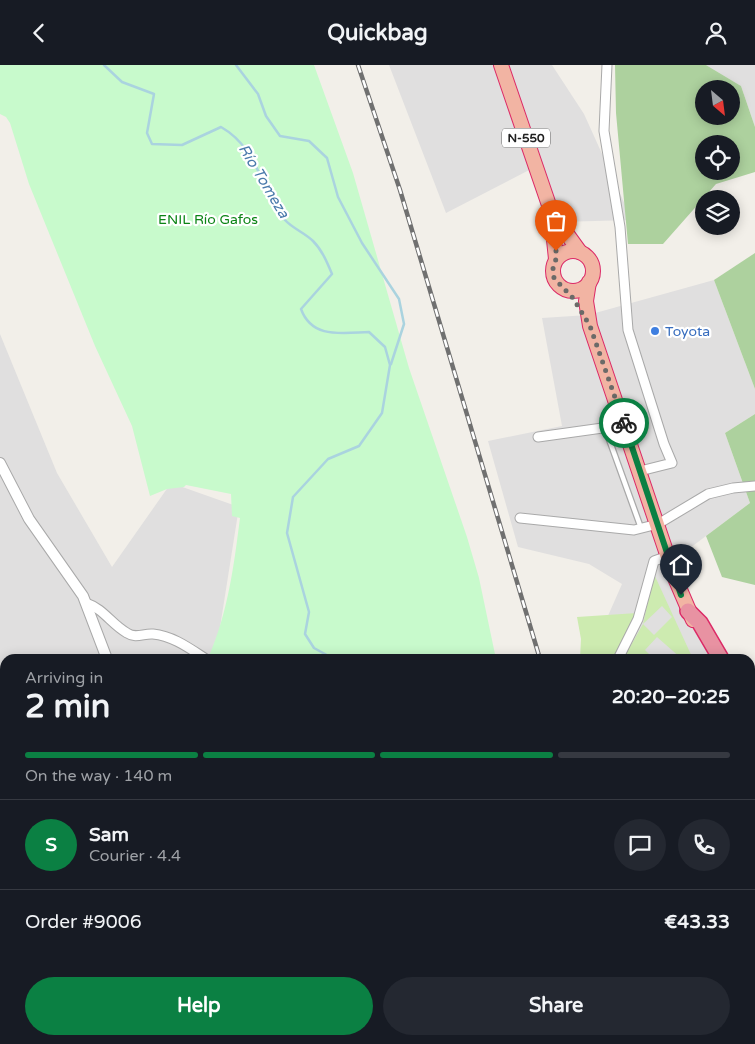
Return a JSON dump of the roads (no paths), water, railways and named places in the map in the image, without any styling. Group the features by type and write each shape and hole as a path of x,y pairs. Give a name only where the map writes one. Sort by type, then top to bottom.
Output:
{"highway":[{"name":"N-550","path":"501,65 551,211 556,259 553,268 554,278 565,290 590,326"},
{"name":"N-550","path":"551,211 580,252 592,263 593,276 589,282 586,301 590,326 688,611 710,654"},
{"path":"556,259 566,252 580,252"},
{"path":"565,290 579,290 589,282"},
{"path":"688,611 700,623 718,654"}],"street":[{"path":"606,65 604,131 620,227 628,330 664,444 672,463 640,471"},
{"path":"538,437 624,425"},
{"path":"0,463 29,519 70,575 86,603 105,654"},
{"path":"520,517 634,530 642,529 658,524 708,494 733,488 755,487"},
{"path":"620,654 638,619 654,561 668,556"},
{"path":"86,603 99,607 127,633 139,637 152,633 174,639 198,654"}],"lane":[{"path":"605,428 642,529"}],"waterway":[{"name":"Río Tomeza","path":"104,65 122,82 154,94 147,133 152,144 182,145 221,127 243,146 258,169 270,195 285,220 310,238 324,256 332,274 301,309 306,319 320,330 329,332 369,332 385,347 390,365 382,413 359,446 328,459 293,497 287,533 309,612 305,634 314,648 325,654"},
{"name":"Río Tomeza","path":"236,65 258,94 266,116 280,136 309,141 327,158 338,197 362,243 399,299 404,324 391,364"}],"railway":[{"path":"358,65 400,190 539,654"}],"place":[{"name":"Toyota","path":"655,331"}],"park label":[{"name":"ENIL Río Gafos","path":"208,219"}]}
